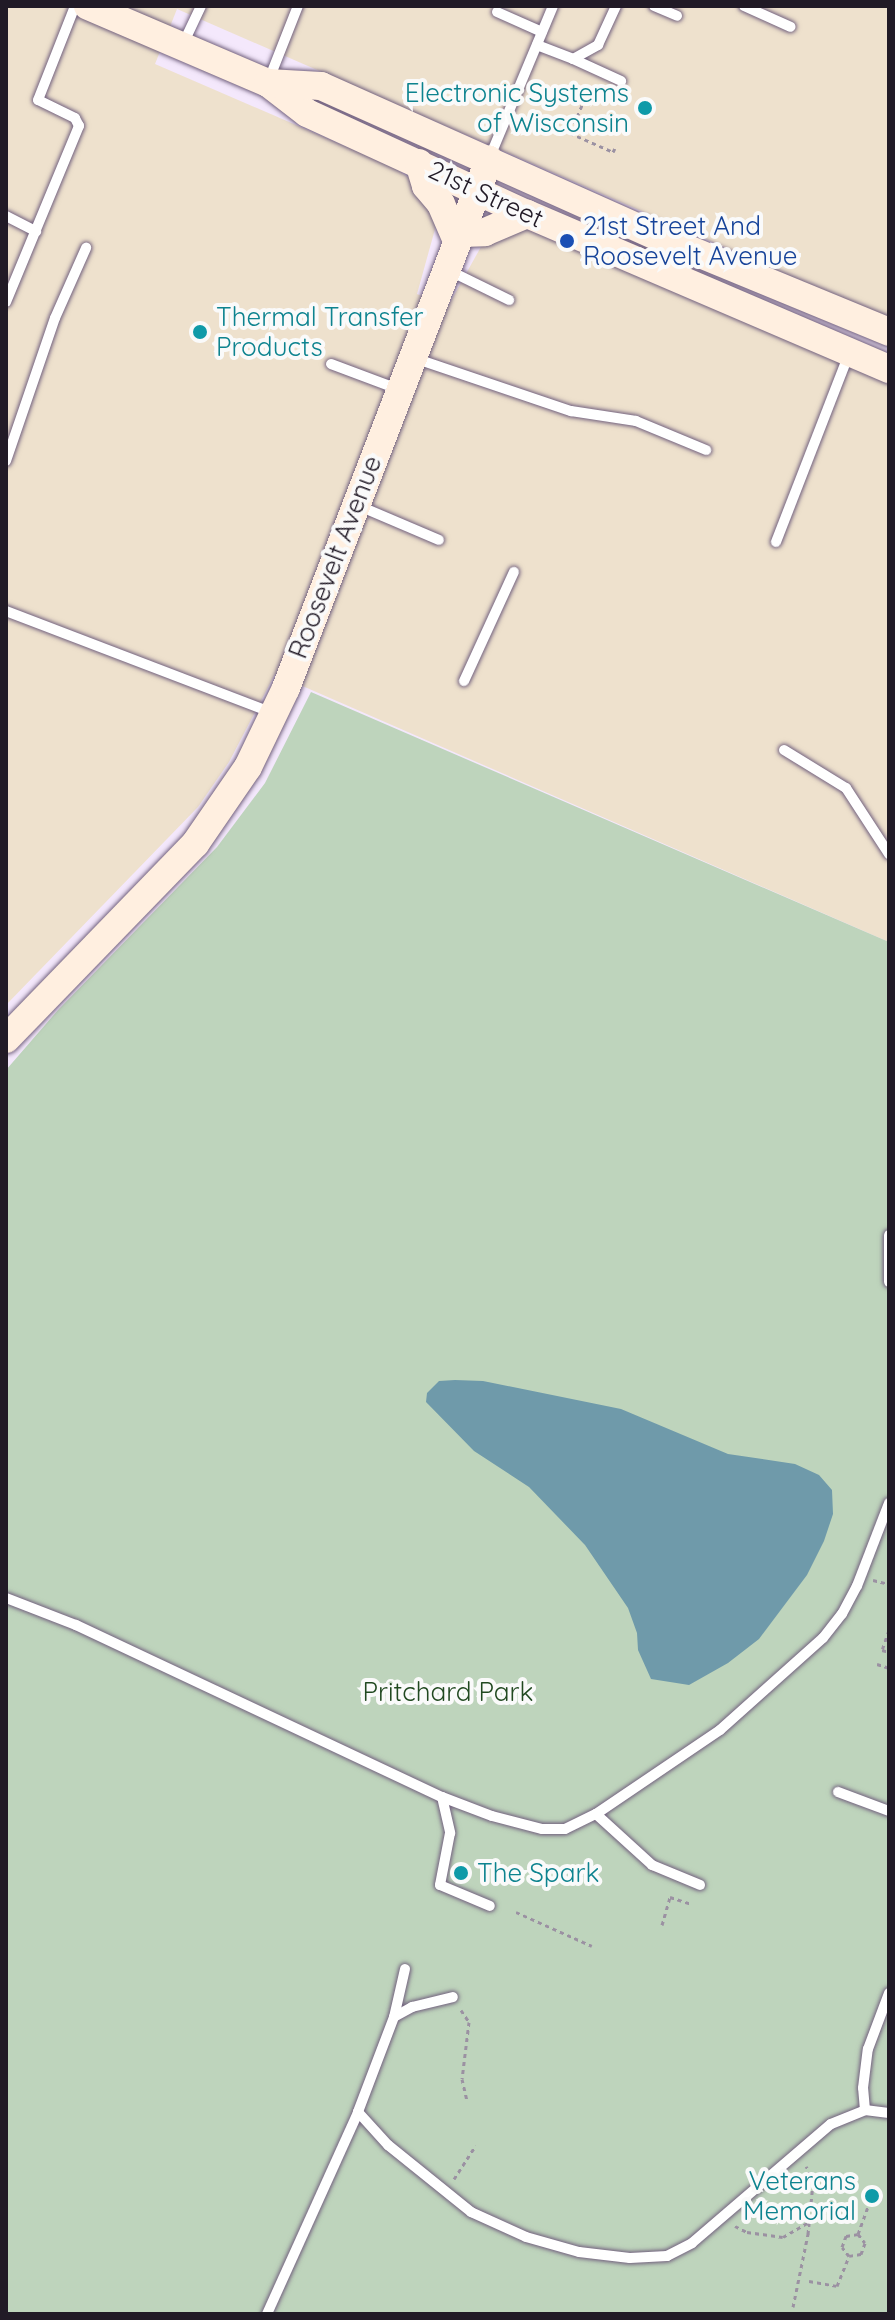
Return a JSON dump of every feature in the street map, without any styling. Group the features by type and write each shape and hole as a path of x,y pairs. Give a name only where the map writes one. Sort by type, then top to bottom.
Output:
{"street":[{"name":"21st Street","path":"88,6 268,83 307,113 527,214 889,369"},
{"name":"21st Street","path":"268,83 321,86 652,234 889,332"},
{"name":"Roosevelt Avenue","path":"6,1039 195,844 248,767 275,714 489,160"},
{"path":"419,163 426,186 441,204 459,237 485,232 527,214"}],"lane":[{"path":"6,302 79,126 75,118 38,100 75,6"},
{"path":"182,46 201,6"},
{"path":"268,83 298,6"},
{"name":"Roosevelt Avenue","path":"489,160 553,6"},
{"path":"573,59 598,45 616,6"},
{"path":"654,6 677,16"},
{"path":"744,6 791,27"},
{"path":"497,12 542,32"},
{"path":"537,45 621,81"},
{"path":"6,216 36,231"},
{"path":"6,461 55,318 86,248"},
{"path":"447,270 509,300"},
{"path":"776,542 850,352"},
{"path":"412,358 571,411 636,421 706,450"},
{"path":"331,364 398,389"},
{"path":"355,504 439,540"},
{"path":"464,681 514,572"},
{"path":"6,611 275,714"},
{"path":"784,750 846,788 889,854"},
{"path":"889,1235 889,1282"},
{"path":"6,1598 76,1625 442,1797 492,1816 542,1829 565,1829 596,1814 720,1730 823,1638 842,1614 857,1586 889,1503"},
{"path":"838,1792 889,1811"},
{"path":"442,1797 450,1833 440,1885 490,1906"},
{"path":"596,1814 652,1865 700,1885"},
{"path":"267,2314 358,2112 394,2017 405,1969"},
{"path":"865,2110 863,2088 868,2049 889,1993"},
{"path":"394,2017 412,2007 453,1997"},
{"path":"358,2112 388,2145 471,2212 526,2237 579,2252 630,2258 667,2256 692,2243 831,2124 865,2110 889,2113"}],"path":[{"path":"585,98 570,133 613,152 615,148"},
{"path":"889,1630 882,1650 889,1652"},
{"path":"877,1664 889,1668"},
{"path":"662,1925 670,1897 692,1904"},
{"path":"516,1912 592,1946"},
{"path":"453,1997 469,2022 462,2079 467,2101"},
{"path":"445,2193 476,2145"},
{"path":"793,2307 813,2183 810,2170 796,2153"},
{"path":"858,2234 870,2203"},
{"path":"723,2216 736,2227 764,2236 783,2237 809,2222"},
{"path":"849,2256 861,2254 865,2243 858,2234"},
{"path":"849,2256 842,2247 846,2236 858,2234"},
{"path":"809,2281 837,2286 849,2256"}],"shaded area":[{"path":"6,6 889,6 889,319 177,9 155,64 393,167 418,184 437,222 417,294 448,306 482,245 527,229 889,384 889,942 275,674 229,762 198,807 6,1005"}],"green space":[{"name":"Pritchard Park","path":"311,692 889,942 889,2314 6,2314 6,1070 58,1010 217,847 265,783"}],"water":[{"path":"439,1381 483,1381 621,1409 728,1454 795,1464 819,1475 832,1490 833,1514 824,1541 807,1575 759,1639 728,1663 689,1685 651,1679 638,1650 637,1633 628,1608 585,1545 529,1487 474,1451 426,1402 427,1393"}],"place":[{"name":"Electronic Systems of Wisconsin","path":"645,108"},
{"name":"21st Street And Roosevelt Avenue","path":"567,241"},
{"name":"Thermal Transfer Products","path":"200,332"},
{"name":"The Spark","path":"461,1873"},
{"name":"Veterans Memorial","path":"872,2196"}]}
